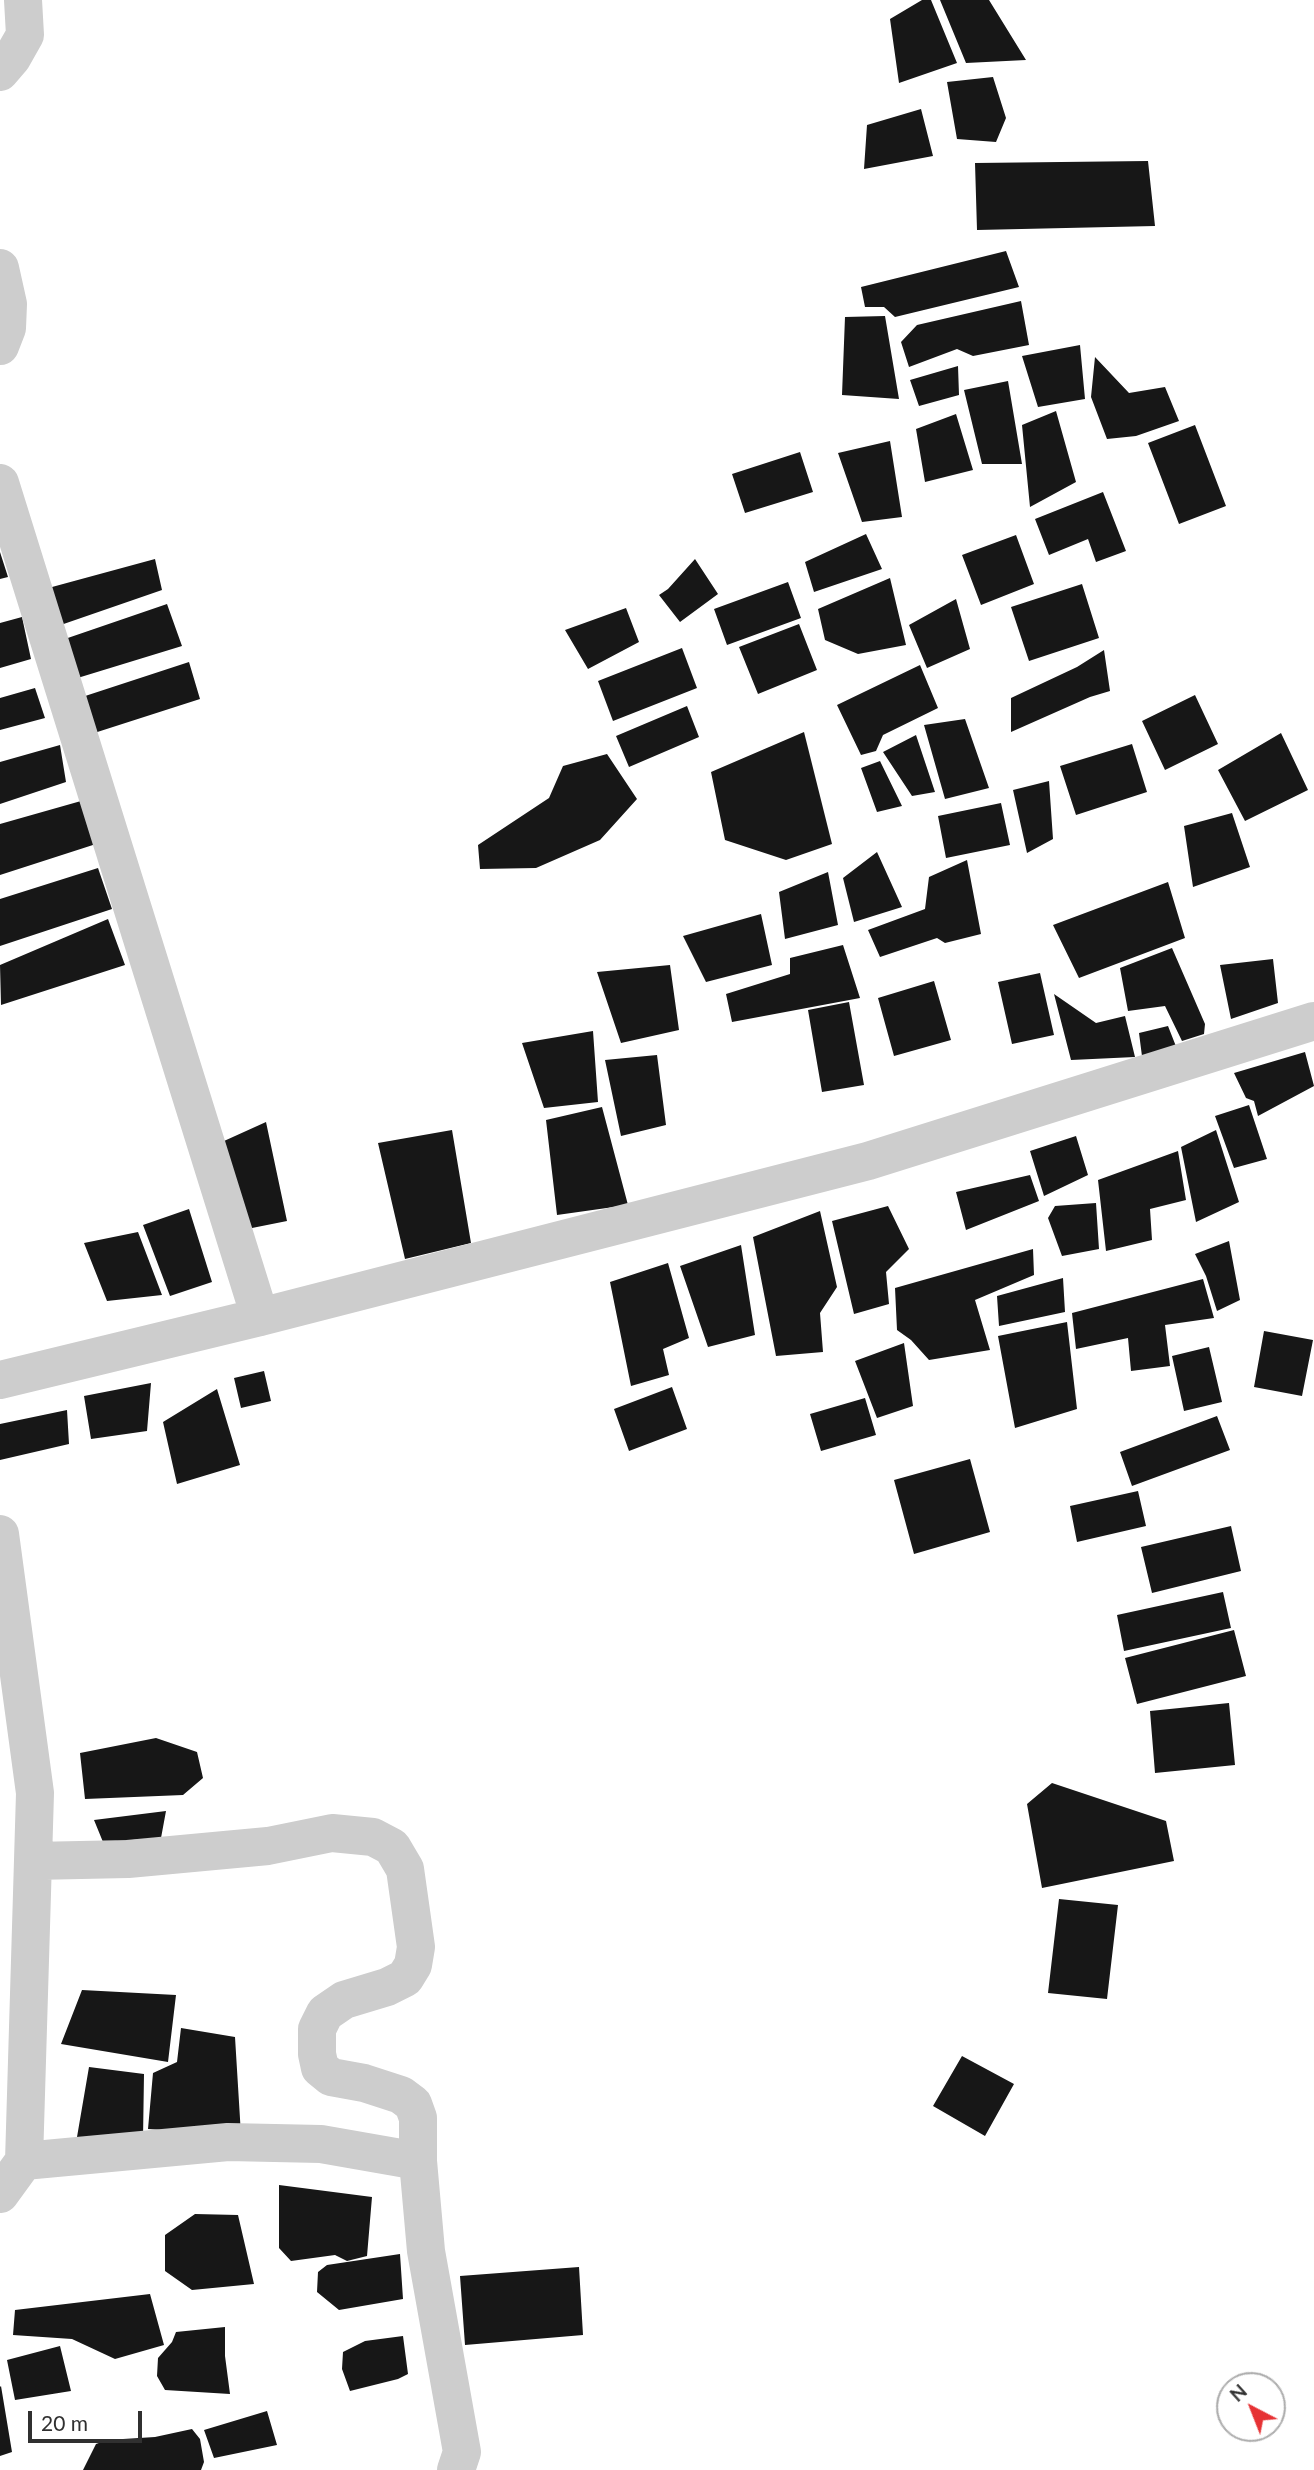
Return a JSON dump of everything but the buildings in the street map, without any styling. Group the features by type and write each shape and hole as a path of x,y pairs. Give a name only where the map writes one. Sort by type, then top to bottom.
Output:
{"street":[{"path":"0,72 12,58 25,35 23,0"},
{"path":"0,268 8,304 6,328 0,346"},
{"path":"0,483 260,1317"},
{"path":"0,1380 260,1317 868,1161 1314,1021"},
{"path":"0,1534 35,1793 24,2161 0,2194"},
{"path":"33,1861 128,1859 268,1846 332,1833 373,1837 392,1847 405,1869 416,1947 413,1965 405,1978 387,1987 344,2000 325,2013 317,2029 317,2054 320,2068 331,2077 364,2083 401,2095 413,2104 418,2118 418,2161 426,2251 462,2452 456,2470"},
{"path":"24,2161 228,2142 321,2144 418,2161"}]}
